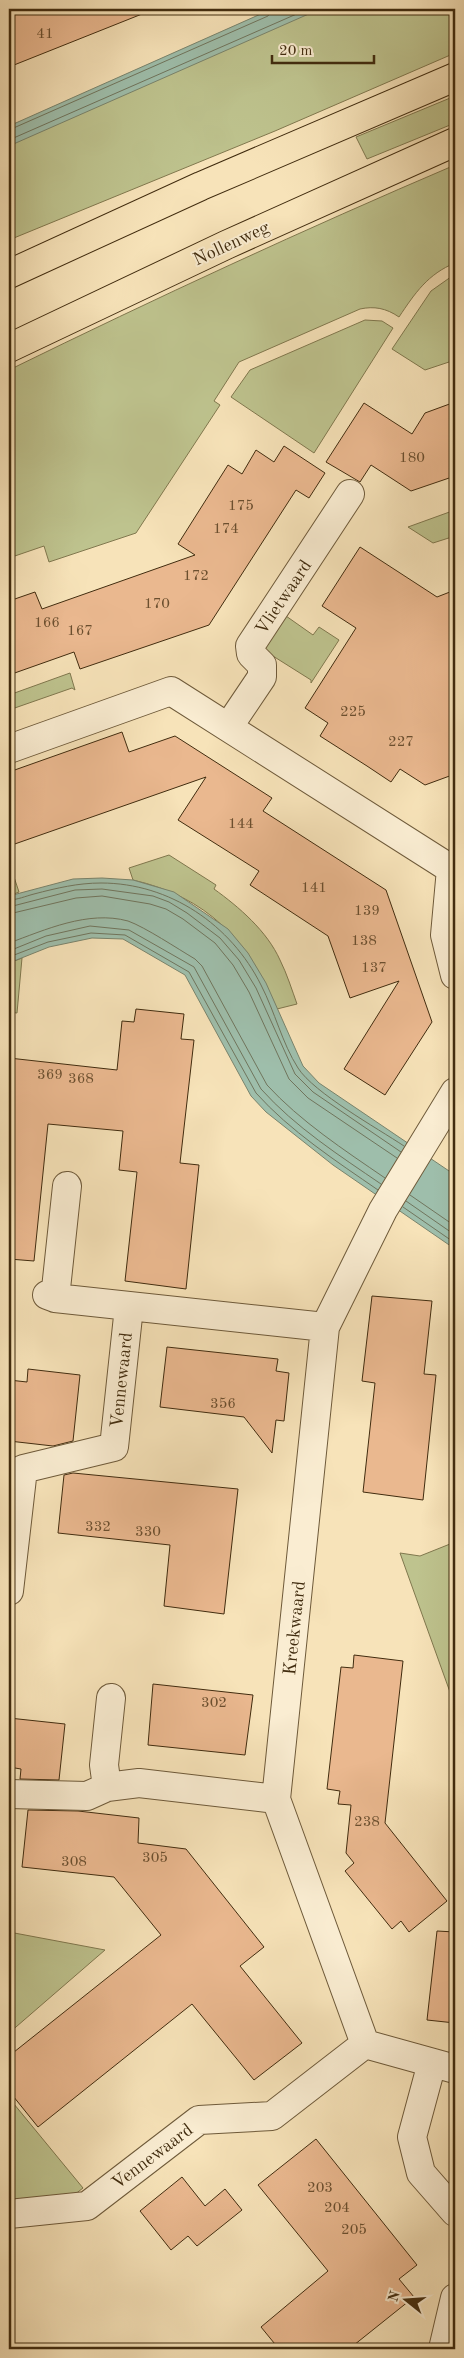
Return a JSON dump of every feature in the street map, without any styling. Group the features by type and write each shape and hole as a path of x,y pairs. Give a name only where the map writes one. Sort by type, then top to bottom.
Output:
{"highway":[{"path":"9,274 201,186 455,78"},
{"name":"Nollenweg","path":"9,348 226,244 455,142"}],"street":[{"name":"Vlietwaard","path":"230,726 262,677 262,665 251,654 250,646 350,494"},
{"path":"9,749 171,691 230,726 453,868 445,935 455,975"},
{"name":"Kreekwaard","path":"365,2044 276,1800 325,1327 384,1210 455,1093"},
{"name":"Vennewaard","path":"67,1186 51,1297 325,1327"},
{"name":"Vennewaard","path":"9,1591 23,1470 114,1447 129,1307"},
{"path":"106,1787 104,1766 111,1698"},
{"path":"9,1794 87,1796 106,1787 139,1783 276,1800"},
{"path":"365,2044 443,2066 412,2137 421,2173 455,2212"},
{"name":"Vennewaard","path":"9,2214 87,2206 199,2120 272,2116 365,2044"},
{"path":"442,2349 455,2298"}],"green space":[{"path":"302,9 455,9 455,53 275,131 9,240 9,137"},
{"path":"455,96 455,123 367,159 356,137"},
{"path":"455,165 455,263 445,267 423,285 399,317 380,309 360,309 239,362 214,401 220,405 136,533 49,562 44,546 9,558 9,370 231,264"},
{"path":"455,274 455,360 425,370 392,349 431,291"},
{"path":"365,320 382,321 393,328 314,453 231,397 250,370"},
{"path":"455,510 455,536 433,543 408,527"},
{"path":"286,616 313,635 319,627 339,640 311,683 311,680 265,651 264,648"},
{"path":"70,673 75,690 72,688 9,710 9,695"},
{"path":"169,855 216,885 214,889 252,920 268,939 280,960 297,1004 277,1009 266,984 253,962 222,925 203,910 183,898 133,880 129,868"},
{"path":"11,868 19,892 9,896 9,869"},
{"path":"22,958 17,1013 9,1012 9,963"},
{"path":"455,1542 455,1706 400,1553 420,1556"},
{"path":"9,1932 105,1950 9,2033"},
{"path":"9,2098 83,2188 74,2195 9,2203"}],"water":[{"path":"272,9 320,9 9,146 9,126"},
{"path":"73,879 133,880 174,892 228,929 248,953 266,983 303,1066 319,1083 455,1175 455,1249 333,1165 266,1112 251,1096 185,975 123,939 92,938 49,947 9,963 9,896"}],"building":[{"path":"9,9 152,9 152,10 9,67"},
{"path":"455,402 455,476 411,491 371,465 360,482 326,462 364,403 412,434 425,413"},
{"path":"284,446 325,473 309,498 296,490 209,625 80,669 74,652 9,675 9,601 35,592 42,609 195,555 178,544 228,465 242,474 256,450 274,462"},
{"path":"360,547 437,597 455,590 455,774 425,785 400,769 391,782 320,736 328,723 305,708 356,628 322,606"},
{"path":"122,732 129,752 175,736 272,798 263,811 386,890 432,1022 385,1095 344,1069 399,981 350,998 328,936 250,885 259,871 178,820 206,777 9,846 9,772"},
{"path":"136,1009 184,1014 181,1039 194,1040 180,1163 199,1165 186,1289 125,1281 137,1172 119,1170 123,1131 48,1124 34,1261 9,1259 9,1058 117,1070 122,1021 134,1022"},
{"path":"372,1296 432,1301 424,1374 436,1375 423,1500 363,1492 375,1383 362,1381"},
{"path":"167,1347 278,1359 276,1371 289,1373 284,1421 276,1420 272,1453 244,1417 160,1407"},
{"path":"28,1369 80,1375 73,1441 53,1446 9,1441 9,1380 27,1382"},
{"path":"73,1473 238,1489 224,1614 164,1606 170,1545 58,1533 64,1475"},
{"path":"354,1655 403,1661 385,1823 447,1901 409,1932 401,1921 392,1929 345,1871 354,1863 346,1853 351,1805 338,1804 340,1791 327,1789 341,1667 353,1668"},
{"path":"153,1684 253,1695 245,1755 148,1745"},
{"path":"9,1718 65,1724 59,1780 20,1779 21,1769 9,1767"},
{"path":"28,1810 78,1811 139,1818 138,1843 186,1849 264,1947 240,1966 302,2043 254,2080 192,2004 38,2127 9,2091 9,2056 161,1935 114,1877 22,1867"},
{"path":"437,1931 455,1932 455,2023 427,2020"},
{"path":"316,2139 417,2265 399,2279 414,2297 349,2349 279,2349 261,2327 328,2271 258,2185"},
{"path":"182,2177 205,2206 225,2189 242,2210 197,2246 188,2236 171,2250 140,2211"}]}
